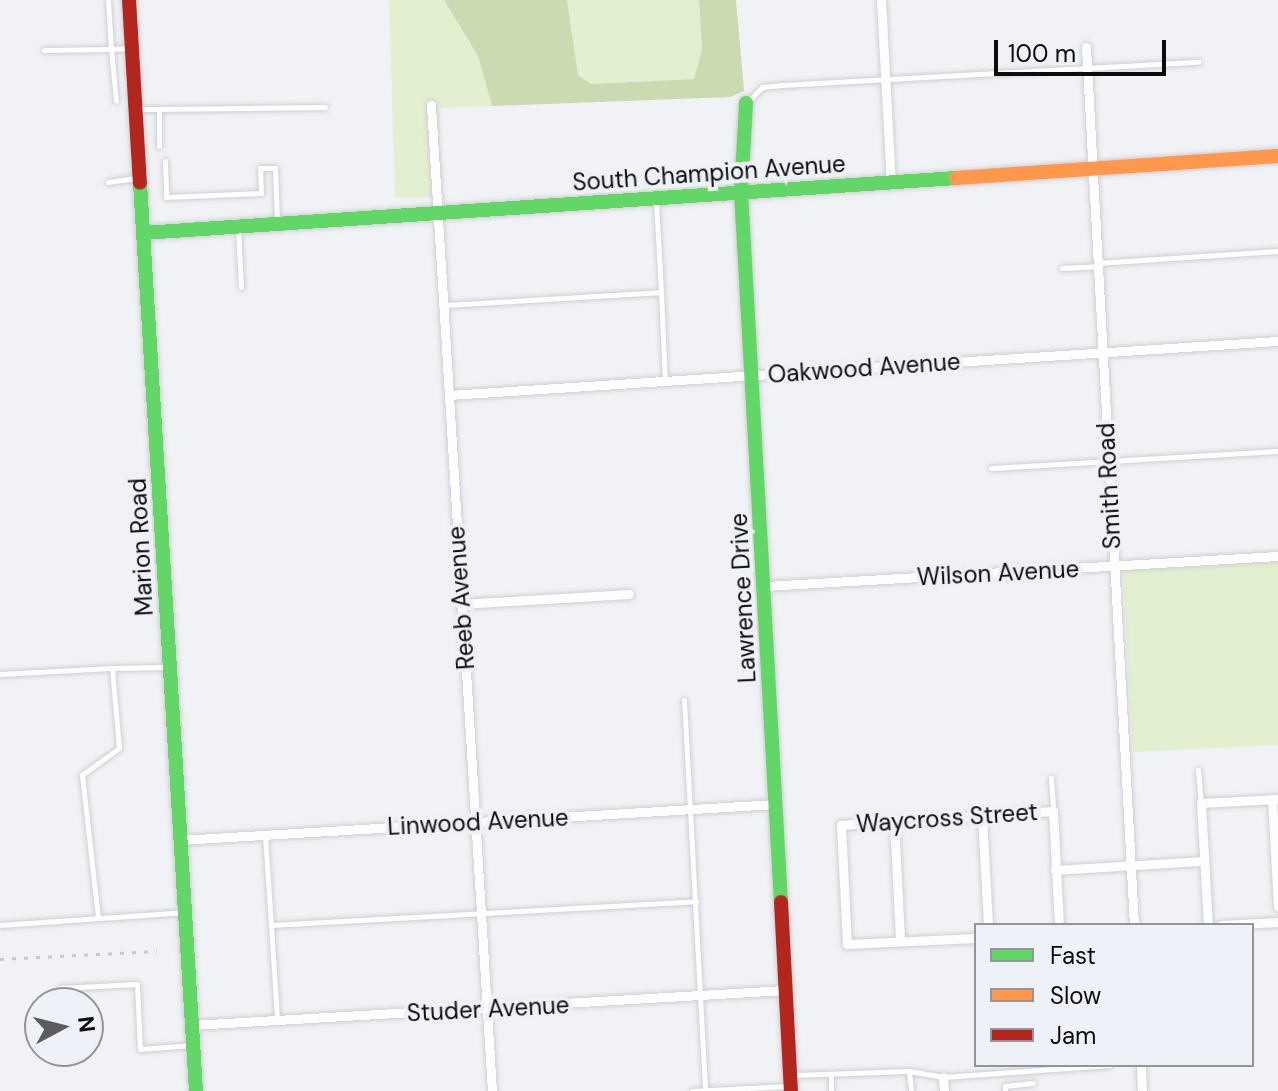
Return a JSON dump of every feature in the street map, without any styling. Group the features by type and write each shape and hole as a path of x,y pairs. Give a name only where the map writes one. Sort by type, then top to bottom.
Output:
{"street":[{"name":"Marion Road","path":"129,0 196,1091"},
{"path":"881,0 891,183"},
{"name":"Smith Road","path":"1086,47 1134,923"},
{"name":"Lawrence Drive","path":"746,103 741,192 791,1084"},
{"name":"Reeb Avenue","path":"431,105 492,1091"},
{"name":"South Champion Avenue","path":"143,233 1278,156"},
{"name":"Oakwood Avenue","path":"449,395 1278,341"},
{"name":"Wilson Avenue","path":"765,586 1278,556"},
{"path":"460,604 629,594"},
{"path":"1208,923 1201,803 1275,799 1278,907"},
{"name":"Linwood Avenue","path":"180,840 775,804"},
{"path":"1053,811 1059,923"},
{"name":"Waycross Street","path":"900,941 847,944 841,825 1053,811"},
{"path":"982,816 988,923"},
{"path":"894,821 900,941 974,938"},
{"path":"1055,870 1204,861"},
{"path":"1254,923 1278,922"},
{"name":"Studer Avenue","path":"192,1025 785,990"},
{"path":"1141,1067 1142,1091"},
{"path":"943,1077 944,1091"}],"lane":[{"path":"108,0 116,101"},
{"path":"44,50 132,47"},
{"path":"746,103 762,87 1198,62"},
{"path":"135,109 325,107"},
{"path":"159,109 159,146"},
{"path":"165,161 166,197 261,193 260,168 275,168 277,224"},
{"path":"108,182 139,178"},
{"path":"656,198 665,382"},
{"path":"238,227 241,287"},
{"path":"1062,268 1278,251"},
{"path":"445,305 661,292"},
{"path":"991,468 1278,451"},
{"path":"0,674 170,667"},
{"path":"98,917 82,775 119,748 112,668"},
{"path":"684,700 705,1090"},
{"path":"1198,770 1201,803"},
{"path":"1051,778 1053,811"},
{"path":"265,834 277,1020"},
{"path":"271,925 696,901"},
{"path":"0,925 185,912"},
{"path":"79,987 137,984 140,1049 193,1045"},
{"path":"692,1091 791,1084 831,1074 909,1071 943,1077 1080,1067"},
{"path":"909,1071 911,1091"},
{"path":"1005,1072 1005,1088 1033,1083"},
{"path":"831,1074 831,1091"}],"green space":[{"path":"389,0 444,0 478,56 492,106 439,108 442,197 395,198"},
{"path":"444,0 567,0 578,75 591,84 694,79 702,50 699,0 736,0 744,91 730,97 492,106 478,56"},
{"path":"567,0 699,0 702,50 695,79 591,84 578,75"},
{"path":"1278,560 1278,745 1133,752 1123,568"}],"railway":[{"path":"0,959 157,951"}],"traffic: fast":[{"path":"746,103 741,192 781,902"},
{"path":"143,233 956,178"},
{"path":"140,183 196,1091"}],"traffic: slow":[{"path":"956,178 1278,156"}],"traffic: jam":[{"path":"129,0 140,183"},
{"path":"781,902 791,1091"}]}
